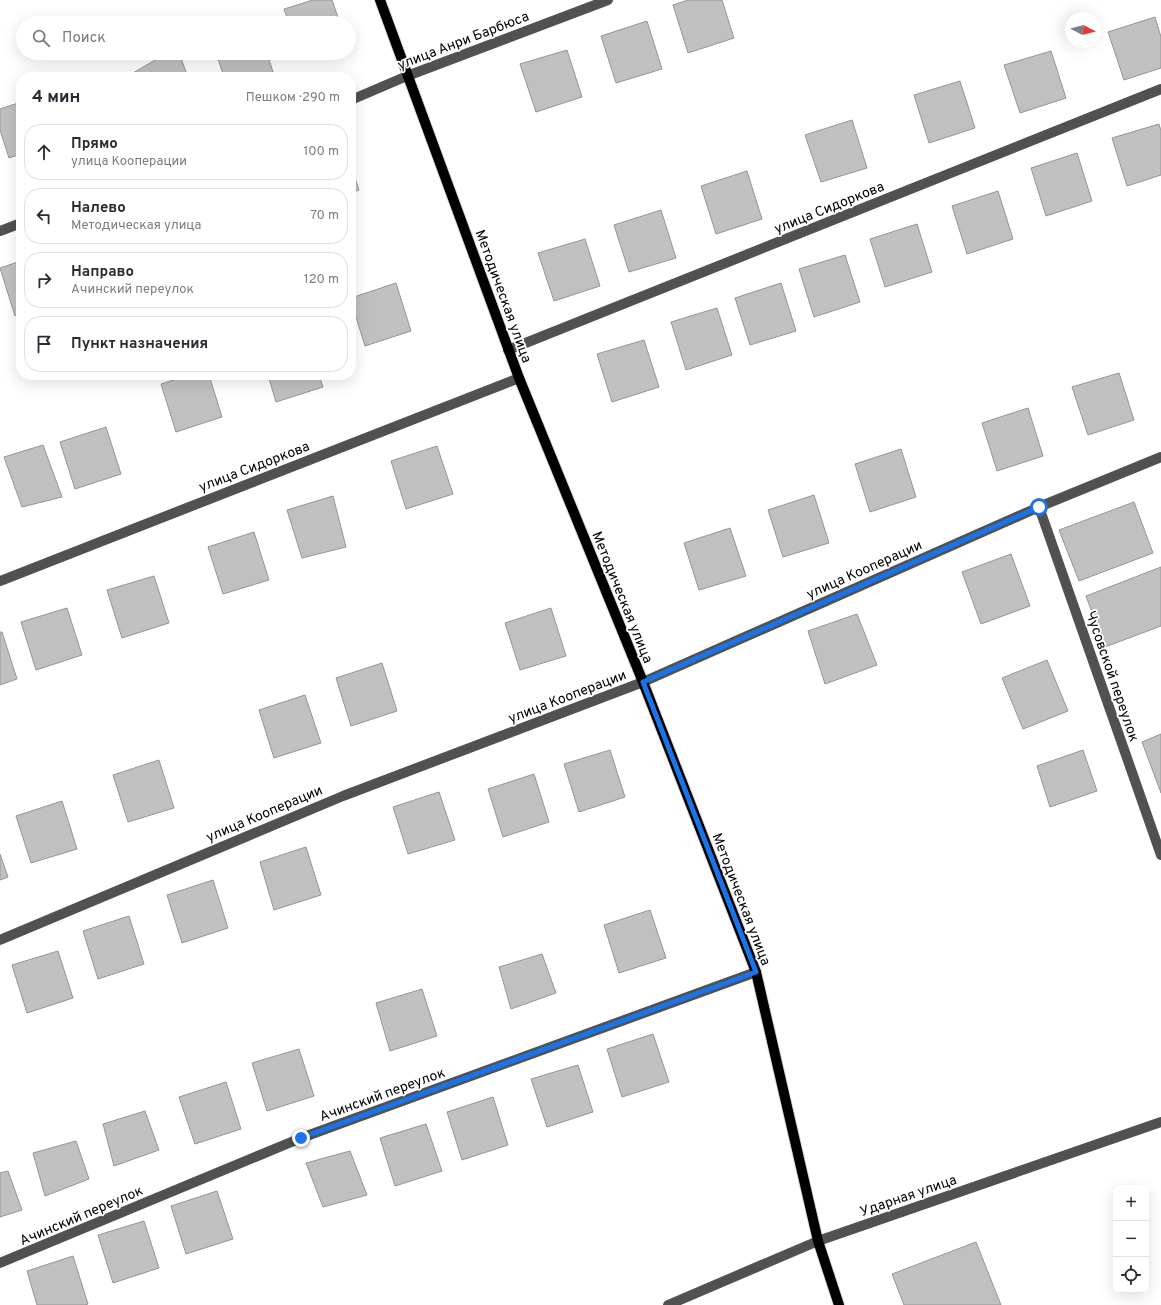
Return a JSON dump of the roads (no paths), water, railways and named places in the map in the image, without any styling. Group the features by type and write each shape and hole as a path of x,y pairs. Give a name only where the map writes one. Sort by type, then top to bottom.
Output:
{"main road":[{"name":"Методическая улица","path":"380,0 508,350 643,682 756,972 818,1242 839,1305"}],"street":[{"name":"улица Анри Барбюса","path":"356,98 407,76 608,0"},
{"name":"улица Сидоркова","path":"508,350 1161,89"},
{"path":"0,230 16,225"},
{"name":"улица Сидоркова","path":"0,581 519,378"},
{"name":"улица Кооперации","path":"0,940 343,796 643,682 1039,507 1161,457"},
{"name":"Чусовской переулок","path":"1039,507 1161,855"},
{"name":"Ачинский переулок","path":"0,1264 301,1138 756,972"},
{"name":"Ударная улица","path":"668,1305 818,1242 1161,1122"}]}
